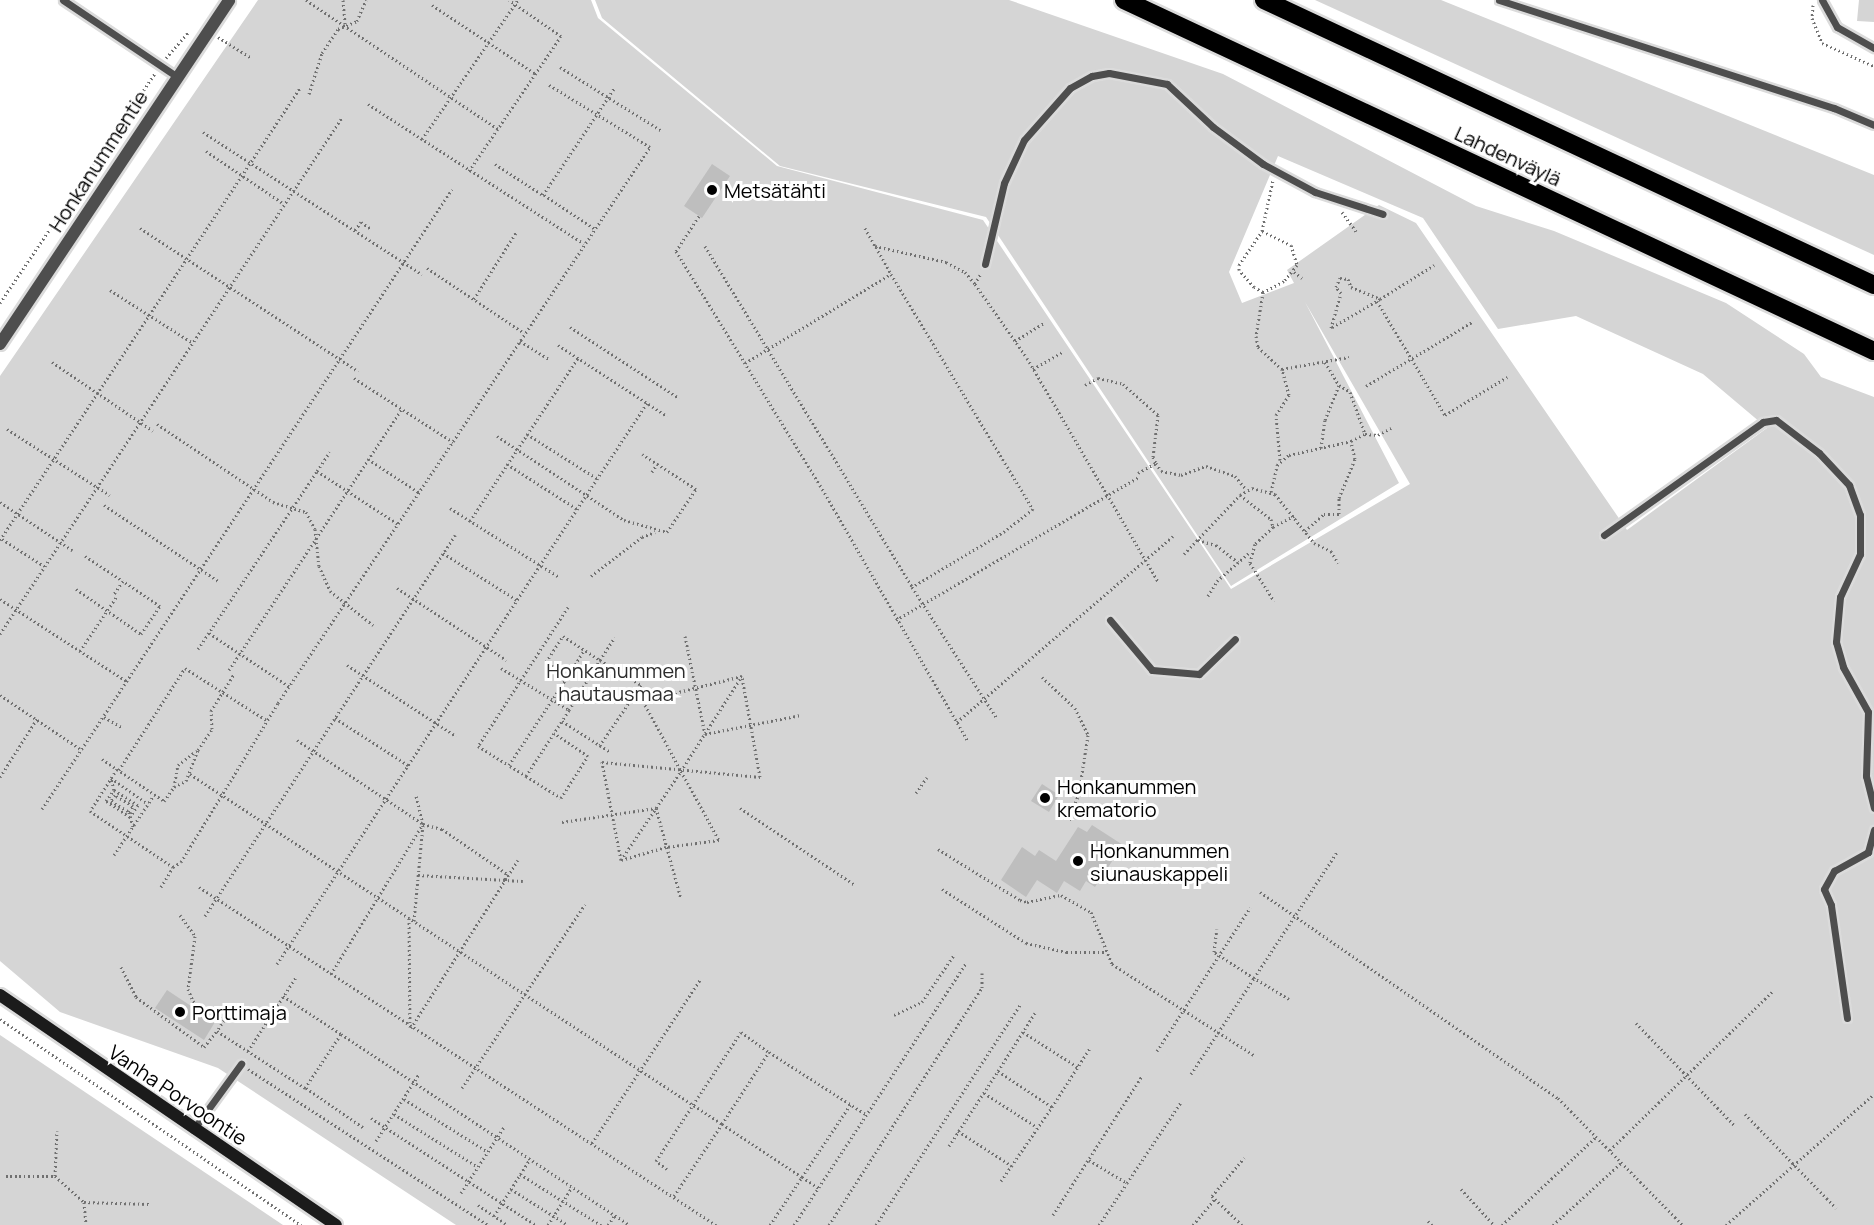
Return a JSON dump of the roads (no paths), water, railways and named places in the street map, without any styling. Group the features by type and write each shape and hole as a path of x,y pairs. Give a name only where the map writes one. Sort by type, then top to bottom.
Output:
{"highway":[{"name":"Lahdenväylä","path":"1124,0 1874,351"},
{"name":"Lahdenväylä","path":"1264,0 1874,285"}],"main road":[{"name":"Vanha Porvoontie","path":"0,995 193,1130 336,1225"}],"street":[{"name":"Honkanummentie","path":"0,344 176,76 229,0"}],"lane":[{"path":"63,0 176,76"},
{"path":"1499,0 1834,108 1874,125"},
{"path":"1820,0 1837,27 1874,48"},
{"path":"986,264 1004,183 1024,140 1070,88 1109,73 1167,84 1212,127 1263,164 1315,192 1383,214"},
{"path":"1604,535 1763,422 1776,420 1819,453 1849,485 1860,515 1860,554 1840,597 1836,642 1843,667 1868,712 1866,776 1874,808"},
{"path":"1110,621 1152,670 1198,674 1235,639"},
{"path":"1847,1018 1830,905 1824,889 1834,871 1868,852 1874,830"},
{"path":"193,1130 220,1100 240,1064"}],"place":[{"name":"Metsätähti","path":"712,190"},
{"name":"Honkanummen krematorio","path":"1045,798"},
{"name":"Honkanummen siunauskappeli","path":"1078,861"},
{"name":"Porttimaja","path":"180,1012"}],"park label":[{"name":"Honkanummen hautausmaa","path":"616,682"}]}
